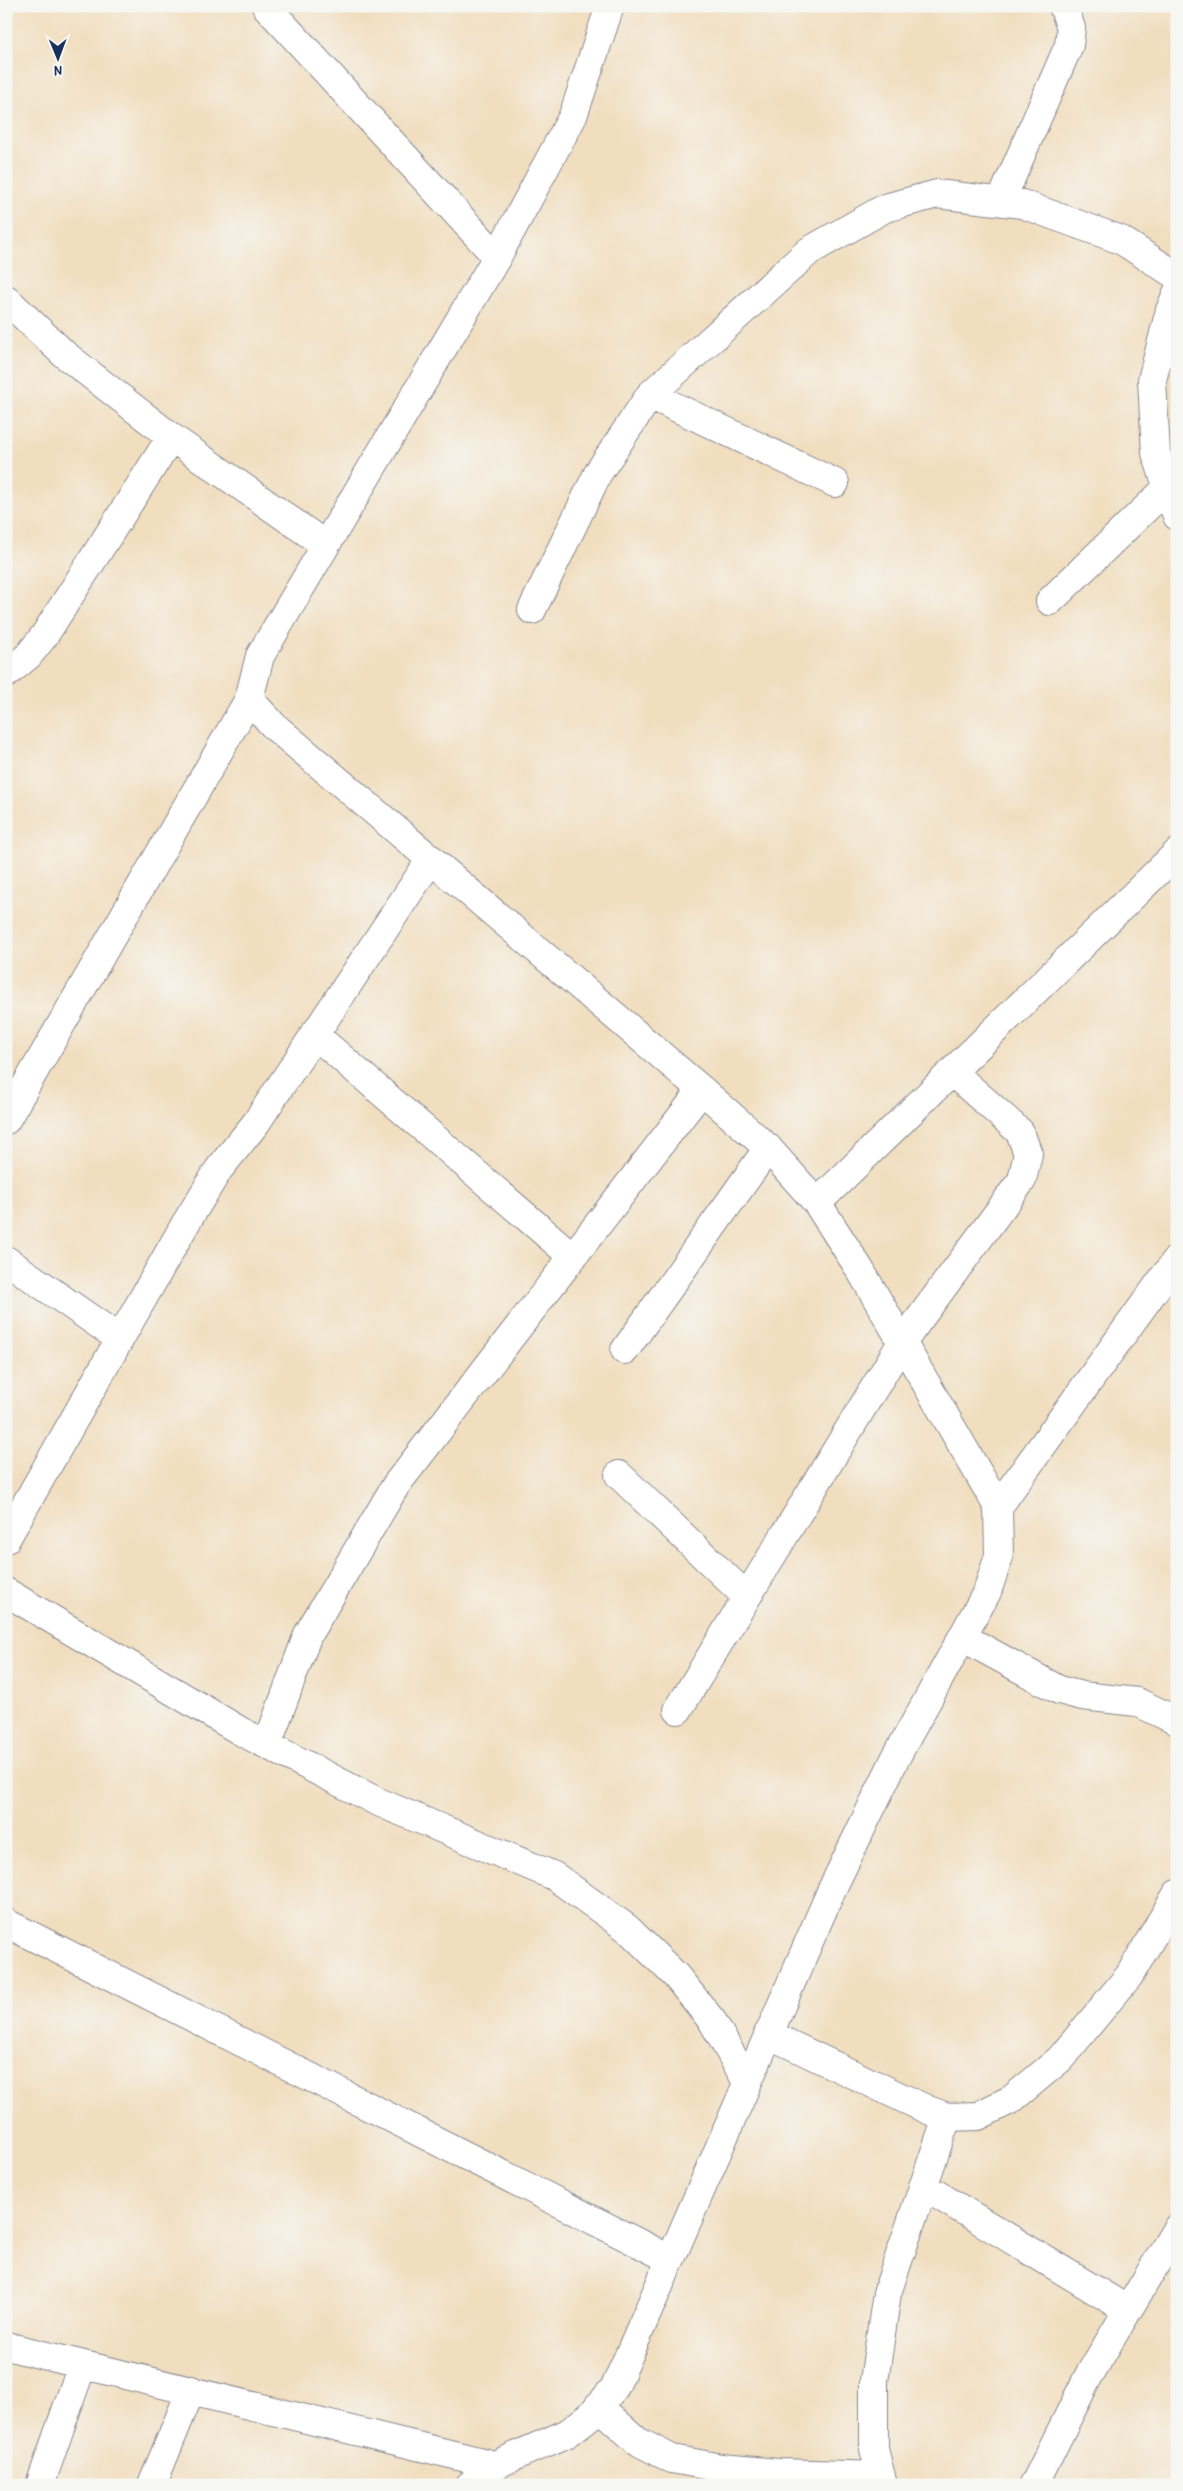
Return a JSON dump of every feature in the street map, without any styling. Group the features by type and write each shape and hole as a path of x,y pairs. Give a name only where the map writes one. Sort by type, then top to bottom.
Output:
{"street":[{"path":"266,6 497,257"},
{"path":"6,1120 249,699 260,656 324,544 497,257 572,116 610,6"},
{"path":"1001,201 1069,45 1071,28 1063,6"},
{"path":"532,610 598,473 650,395 809,250 885,208 937,194 1022,204 1121,240 1177,276"},
{"path":"1177,293 1170,310 1152,380 1156,453 1177,516"},
{"path":"6,299 64,354 171,437 324,544"},
{"path":"650,395 835,483"},
{"path":"6,674 28,656 44,636 171,437"},
{"path":"1050,600 1168,488"},
{"path":"249,699 274,726 768,1148 817,1203 859,1268 901,1344 971,1458 998,1507 998,1556 987,1592 964,1638 895,1759 832,1888 615,2387 598,2406 568,2433 495,2465 470,2485"},
{"path":"817,1203 1177,853"},
{"path":"6,1539 187,1221 219,1169 256,1123 431,859"},
{"path":"314,1034 573,1257"},
{"path":"678,1710 901,1344 1022,1180 1028,1154 1020,1132 952,1072"},
{"path":"267,1745 308,1634 391,1494 702,1090"},
{"path":"625,1350 768,1148"},
{"path":"998,1507 1177,1259"},
{"path":"6,1260 120,1339"},
{"path":"619,1475 747,1597"},
{"path":"6,1592 267,1745 376,1801 554,1876 628,1929 676,1976 713,2022 747,2082"},
{"path":"964,1638 1059,1690 1082,1696 1137,1702 1177,1721"},
{"path":"768,2034 947,2117 978,2116 1012,2099 1060,2059 1129,1976 1177,1894"},
{"path":"6,1923 670,2259"},
{"path":"598,2406 637,2441 672,2459 720,2468 882,2481 874,2450 874,2381 887,2293 947,2117"},
{"path":"923,2186 1128,2310"},
{"path":"1034,2485 1088,2377 1177,2228"},
{"path":"6,2346 495,2465"},
{"path":"40,2485 82,2365"},
{"path":"152,2485 190,2390"}]}
